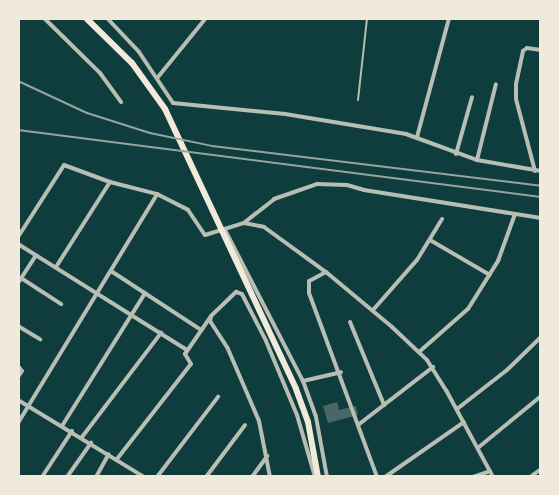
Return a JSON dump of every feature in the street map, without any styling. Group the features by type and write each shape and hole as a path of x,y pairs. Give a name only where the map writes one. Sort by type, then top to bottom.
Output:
{"main road":[{"path":"86,18 132,63 165,109 296,389 308,422 317,477"}],"street":[{"path":"44,18 100,73 121,102"},
{"path":"107,18 139,52 158,77 173,103 285,114 417,137 456,154 477,160 541,171"},
{"path":"158,77 206,18"},
{"path":"417,137 449,18"},
{"path":"535,171 516,99 516,84 523,51 527,48 541,50"},
{"path":"477,160 496,84"},
{"path":"456,154 472,97"},
{"path":"18,237 64,165 110,182 157,194 188,210 205,235 244,223 274,199 317,184 347,185 364,190 541,218"},
{"path":"56,267 110,182"},
{"path":"18,423 157,194"},
{"path":"419,352 461,317 490,275 507,243 515,214"},
{"path":"374,310 410,269 442,219"},
{"path":"244,223 264,227 326,272 374,310 419,352 433,367 493,477"},
{"path":"224,229 303,381 316,417 327,477"},
{"path":"430,240 490,275"},
{"path":"18,244 187,350"},
{"path":"18,283 36,255"},
{"path":"111,271 201,330"},
{"path":"326,272 311,279 307,286 377,477"},
{"path":"21,278 61,304"},
{"path":"117,459 191,363 185,356 201,330 228,297 236,291 242,294 266,341 297,415 317,477"},
{"path":"62,426 145,293"},
{"path":"211,316 210,321 228,349 259,421 270,477"},
{"path":"350,322 384,405"},
{"path":"18,326 40,339"},
{"path":"82,437 161,333"},
{"path":"457,409 507,370 541,337"},
{"path":"18,366 22,370 18,377"},
{"path":"358,424 433,367"},
{"path":"303,381 340,372"},
{"path":"478,447 541,396"},
{"path":"157,477 218,397"},
{"path":"18,399 144,477"},
{"path":"385,477 464,422"},
{"path":"206,477 244,424"},
{"path":"42,477 72,431"},
{"path":"68,477 92,443"},
{"path":"96,477 110,454"},
{"path":"252,477 267,456"},
{"path":"530,477 541,469"},
{"path":"473,477 490,471"}],"lane":[{"path":"358,100 367,18"}],"building":[{"path":"337,402 339,410 356,406 358,415 328,423 323,406"}],"railway":[{"path":"18,81 87,113 150,133 212,146 541,186"},
{"path":"18,130 541,197"}]}
